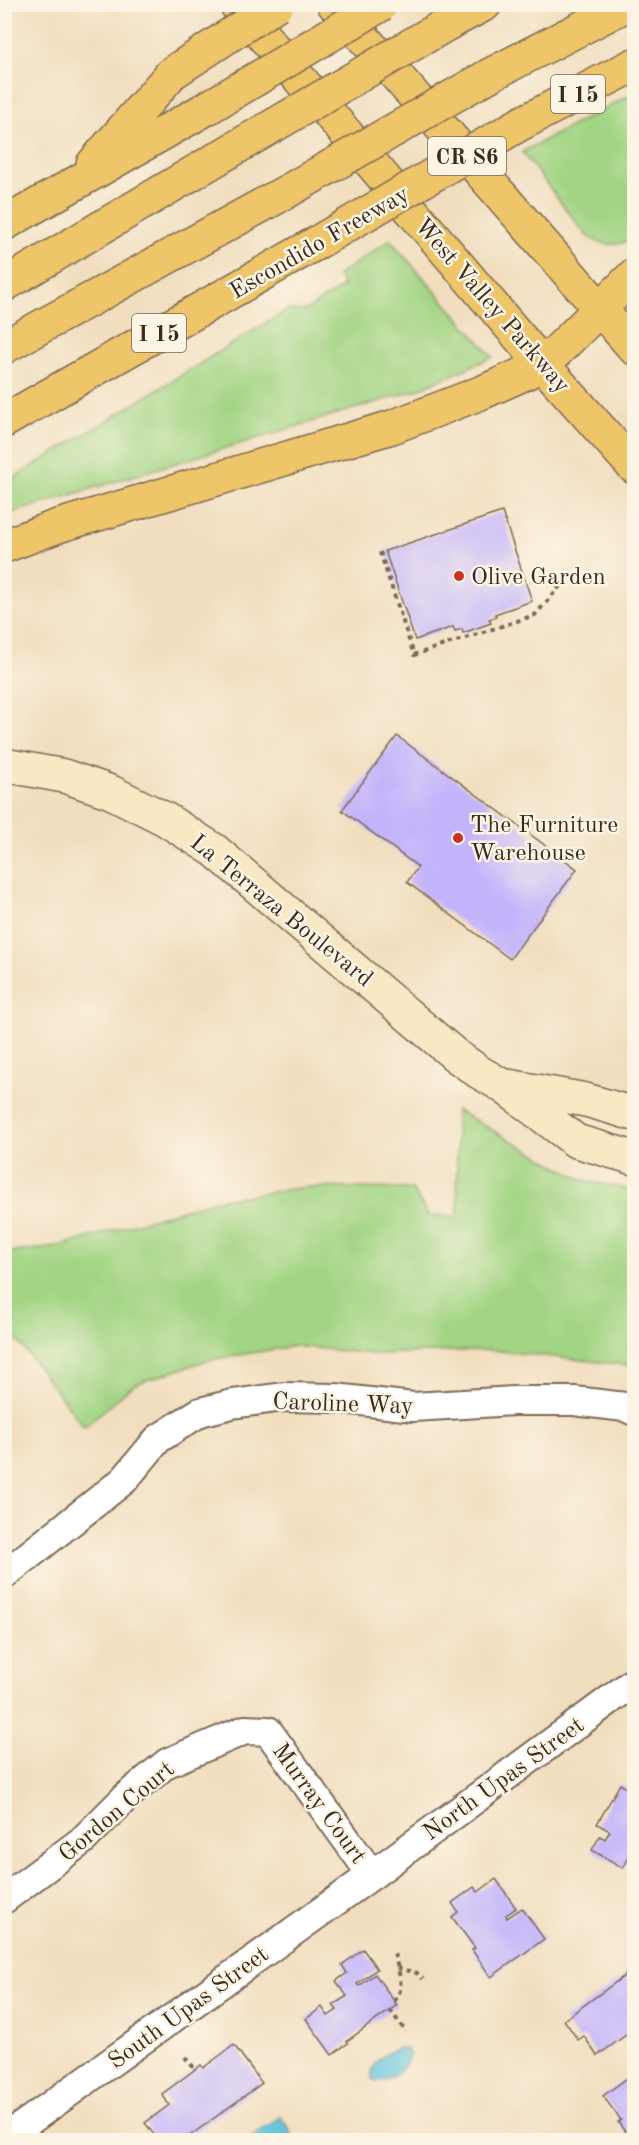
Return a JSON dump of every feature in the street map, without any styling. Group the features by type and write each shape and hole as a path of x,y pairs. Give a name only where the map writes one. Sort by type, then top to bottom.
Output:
{"main road":[{"name":"West Valley Parkway","path":"236,4 543,365 634,467"},
{"path":"75,184 172,73 276,4"},
{"name":"CR S6","path":"333,4 634,348"},
{"path":"4,224 209,107 382,4"},
{"path":"4,285 479,4"},
{"path":"447,24 485,4"},
{"path":"582,29 604,4"},
{"path":"4,347 286,192 490,75 628,4"},
{"name":"Escondido Freeway","path":"4,421 314,245 522,123 634,65"},
{"path":"4,546 58,526 392,427 483,392 543,365 634,275"}],"street":[{"name":"La Terraza Boulevard","path":"4,765 64,776 111,792 165,819 214,850 478,1072 503,1086 576,1141 634,1158"},
{"name":"La Terraza Boulevard","path":"503,1086 586,1100 634,1114"},
{"name":"Caroline Way","path":"4,1575 124,1479 158,1439 200,1412 232,1404 284,1397 335,1398 413,1407 514,1401 574,1401 625,1407 634,1411"},
{"name":"North Upas Street","path":"372,1875 634,1682"},
{"name":"Gordon Court","path":"4,1899 83,1840 127,1796 167,1763 245,1730 268,1731"},
{"name":"Murray Court","path":"268,1731 372,1875"},
{"name":"South Upas Street","path":"4,2139 372,1875"}],"path":[{"path":"380,552 414,655 536,615 568,577"},
{"path":"394,1953 401,1987 400,1994 394,2001"},
{"path":"397,1968 417,1973 423,1979"},
{"path":"390,2010 406,2032"},
{"path":"185,2057 195,2069"}],"green space":[{"path":"634,93 634,236 617,244 604,243 586,235 522,152"},
{"path":"390,240 493,357 416,390 5,515 5,472 7,471 12,479 287,310 305,311 344,286 338,275"},
{"path":"456,1110 582,1180 634,1190 634,1366 492,1350 374,1354 295,1346 208,1360 135,1384 84,1427 5,1324 5,1253 57,1247 216,1200 306,1187 412,1189 428,1215 458,1216"}],"water":[{"path":"400,2048 406,2049 409,2053 402,2069 394,2076 383,2080 372,2079 373,2067 376,2063 384,2055"},
{"path":"281,2117 293,2136 286,2140 247,2140"}],"building":[{"name":"Olive Garden","path":"502,512 532,601 495,614 496,617 489,619 491,623 463,633 462,629 455,631 453,627 415,640 385,551"},
{"name":"The Furniture Warehouse","path":"397,736 577,869 510,959 407,882 418,867 342,810"},
{"path":"620,1784 634,1793 634,1848 623,1868 592,1850 600,1836 605,1839 610,1831 597,1824"},
{"path":"496,1879 516,1908 506,1915 507,1918 522,1908 544,1939 491,1977 472,1950 475,1948 452,1917 458,1912 452,1903 474,1887 478,1892"},
{"path":"363,1949 377,1969 357,1984 359,1986 375,1974 397,2005 347,2041 348,2043 332,2055 306,2019 322,2007 328,2016 337,2010 333,2005 347,1996 336,1981 347,1973 342,1965"},
{"path":"634,1969 634,2029 597,2056 584,2036 578,2040 564,2020"},
{"path":"234,2045 262,2083 184,2140 158,2140 145,2123 169,2105 162,2094 201,2065 203,2068"},
{"path":"634,2073 634,2139 631,2140 618,2122 621,2120 603,2096"}],"place":[{"name":"Olive Garden","path":"459,576"},
{"name":"The Furniture Warehouse","path":"458,838"}]}
